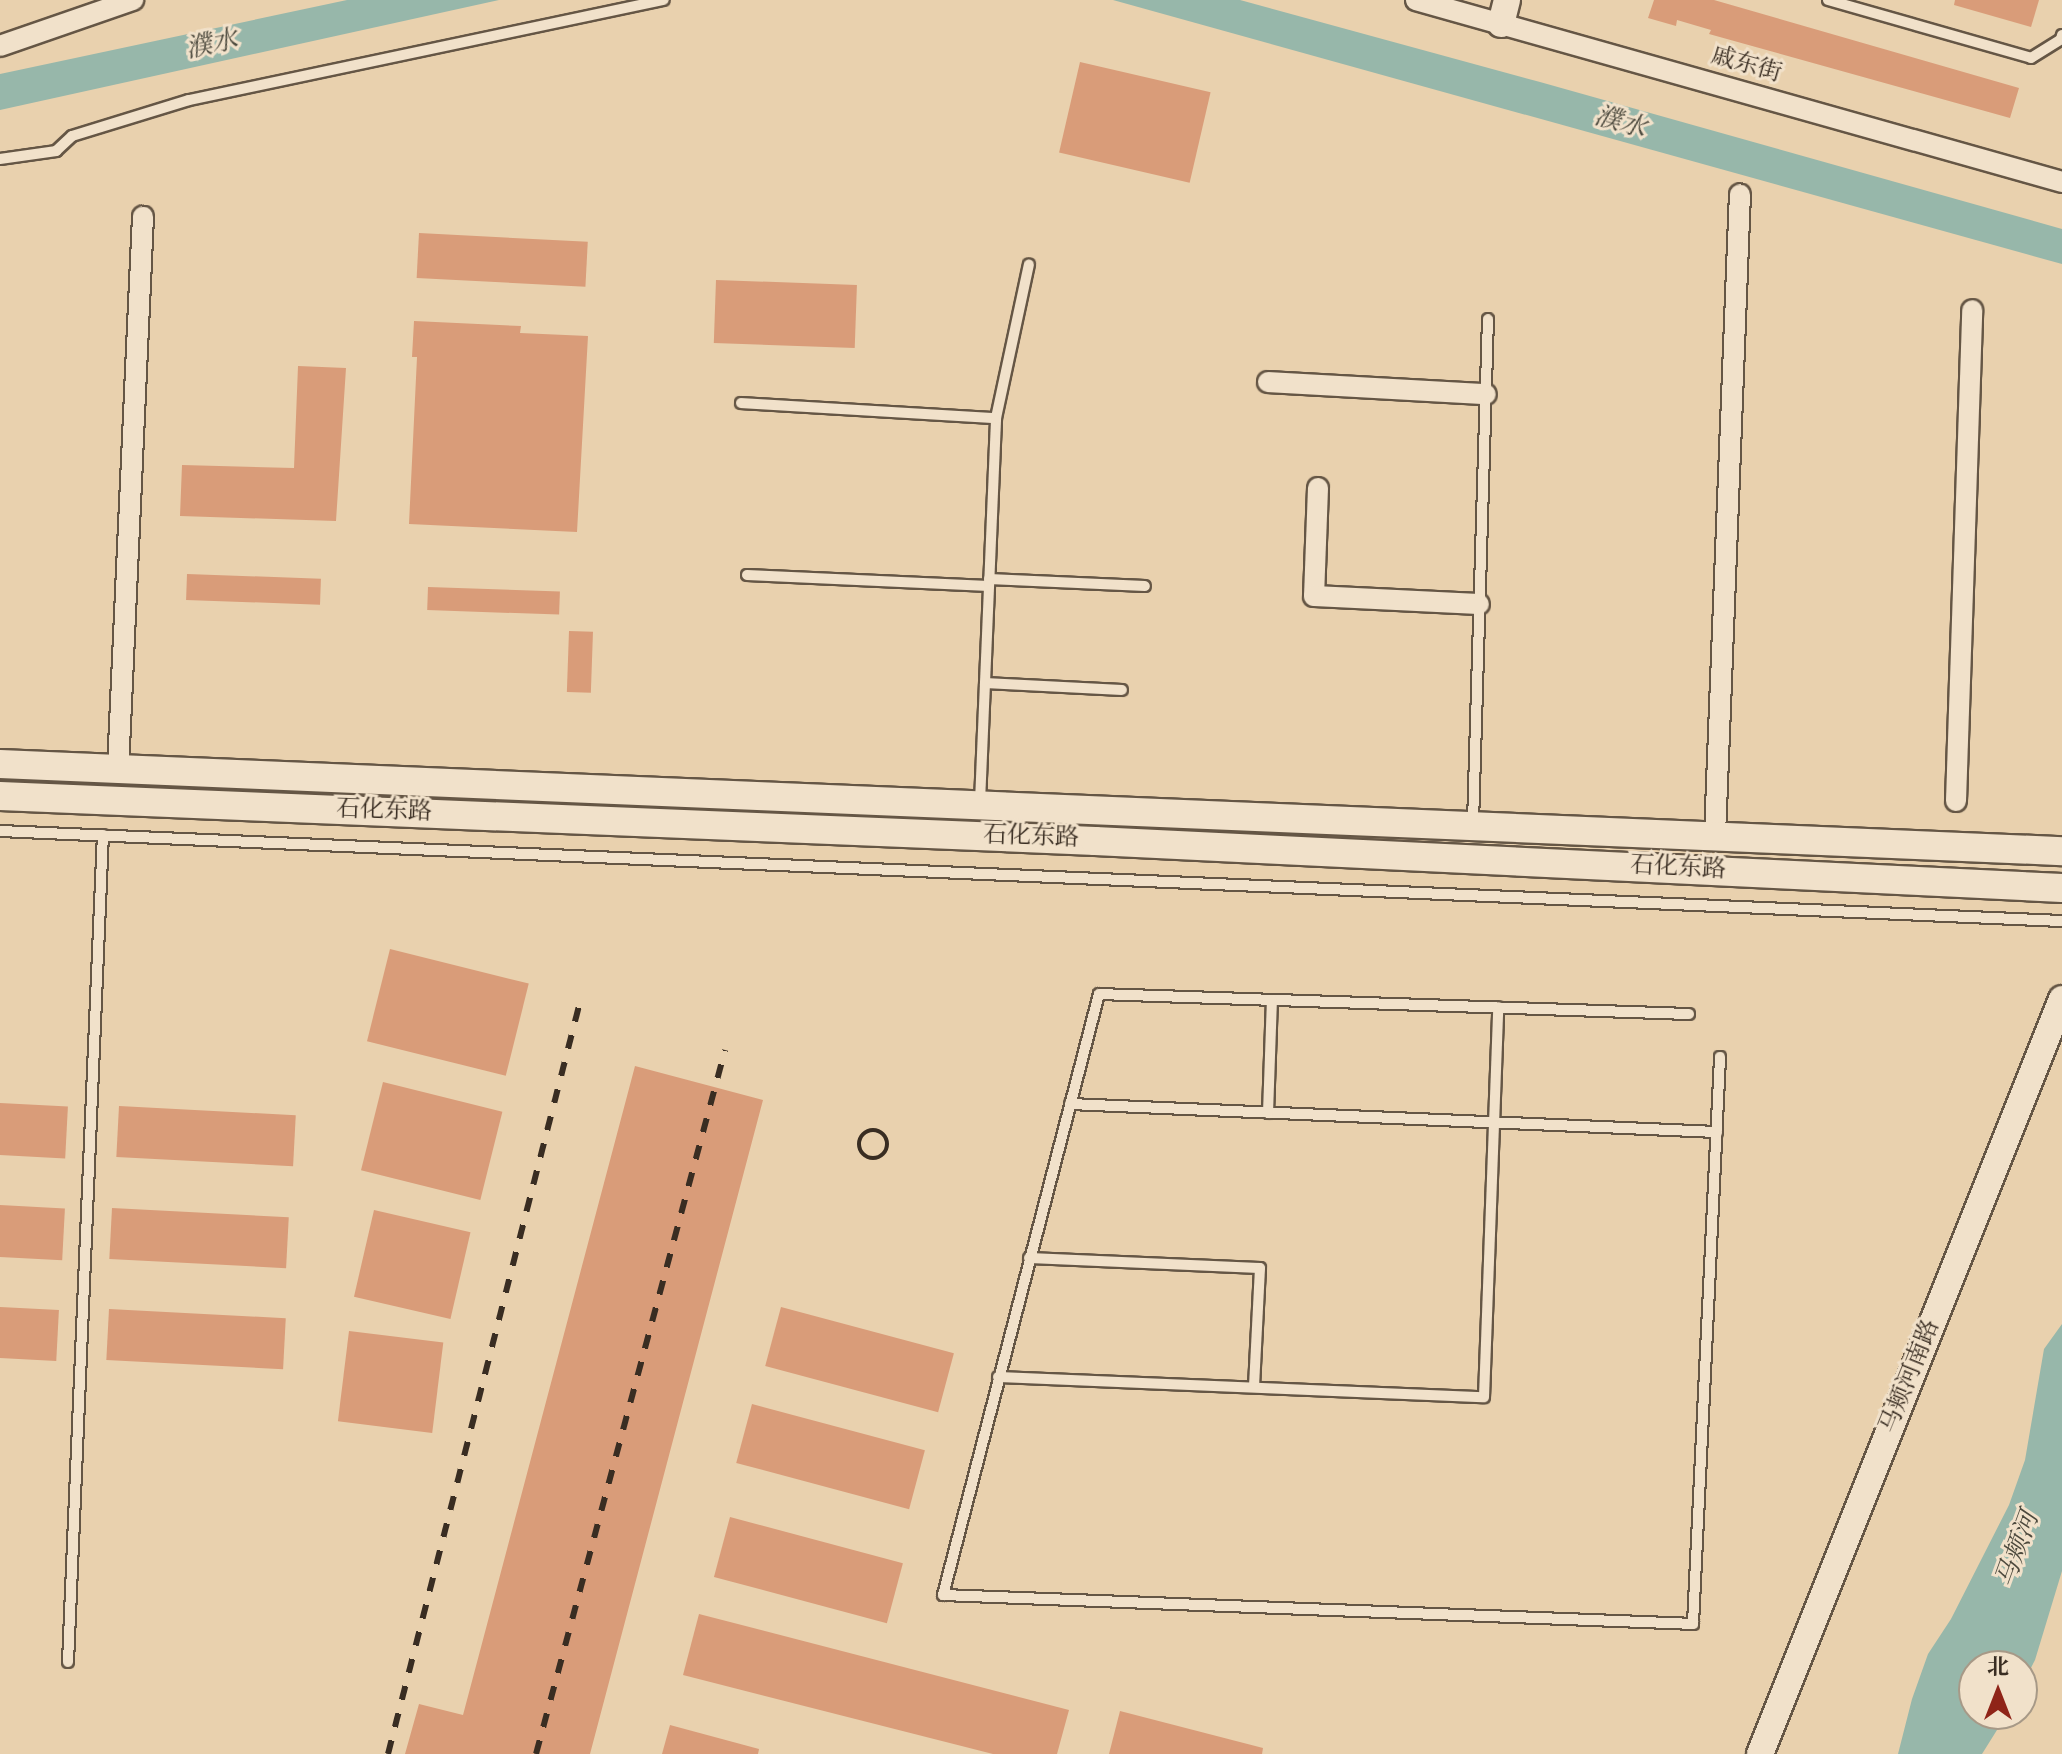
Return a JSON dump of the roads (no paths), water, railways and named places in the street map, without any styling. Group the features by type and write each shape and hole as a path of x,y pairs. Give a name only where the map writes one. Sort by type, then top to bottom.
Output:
{"main road":[{"name":"石化东路","path":"0,764 2062,851"},
{"name":"石化东路","path":"0,796 1095,841 2062,888"}],"street":[{"path":"0,46 133,0"},
{"name":"戚东街","path":"1416,0 1504,12 2062,182"},
{"path":"1715,835 1740,194"},
{"path":"118,769 143,217"},
{"path":"1956,801 1972,310"},
{"path":"1268,382 1486,394"},
{"path":"1318,488 1314,596 1479,604"},
{"name":"马颊河南路","path":"1760,1754 2062,999"}],"lane":[{"path":"0,159 56,151 72,136 189,100 664,0"},
{"path":"1828,0 2031,58 2061,39 2062,35"},
{"path":"980,805 996,418 1029,264"},
{"path":"1473,825 1488,319"},
{"path":"741,403 996,418"},
{"path":"747,575 1145,586"},
{"path":"985,683 1122,690"},
{"path":"0,831 2062,921"},
{"path":"68,1662 103,835"},
{"path":"1689,1014 1099,994 943,1595 1693,1624 1720,1057"},
{"path":"1268,1113 1272,1000"},
{"path":"998,1377 1484,1397 1498,1007"},
{"path":"1070,1104 1717,1132"},
{"path":"1029,1258 1260,1268 1254,1387"}],"water":[{"name":"濮水","path":"347,0 499,0 0,110 0,74"},
{"name":"濮水","path":"1113,0 1240,0 1540,82 2062,229 2062,264"},
{"name":"马颊河","path":"2062,1324 2062,1571 2038,1650 1958,1650 1958,1730 1997,1730 1982,1754 1898,1754 1928,1654 1951,1619 2009,1505 2025,1460 2044,1349"}],"railway":[{"path":"388,1754 579,1006"},
{"path":"536,1754 725,1050"}]}
